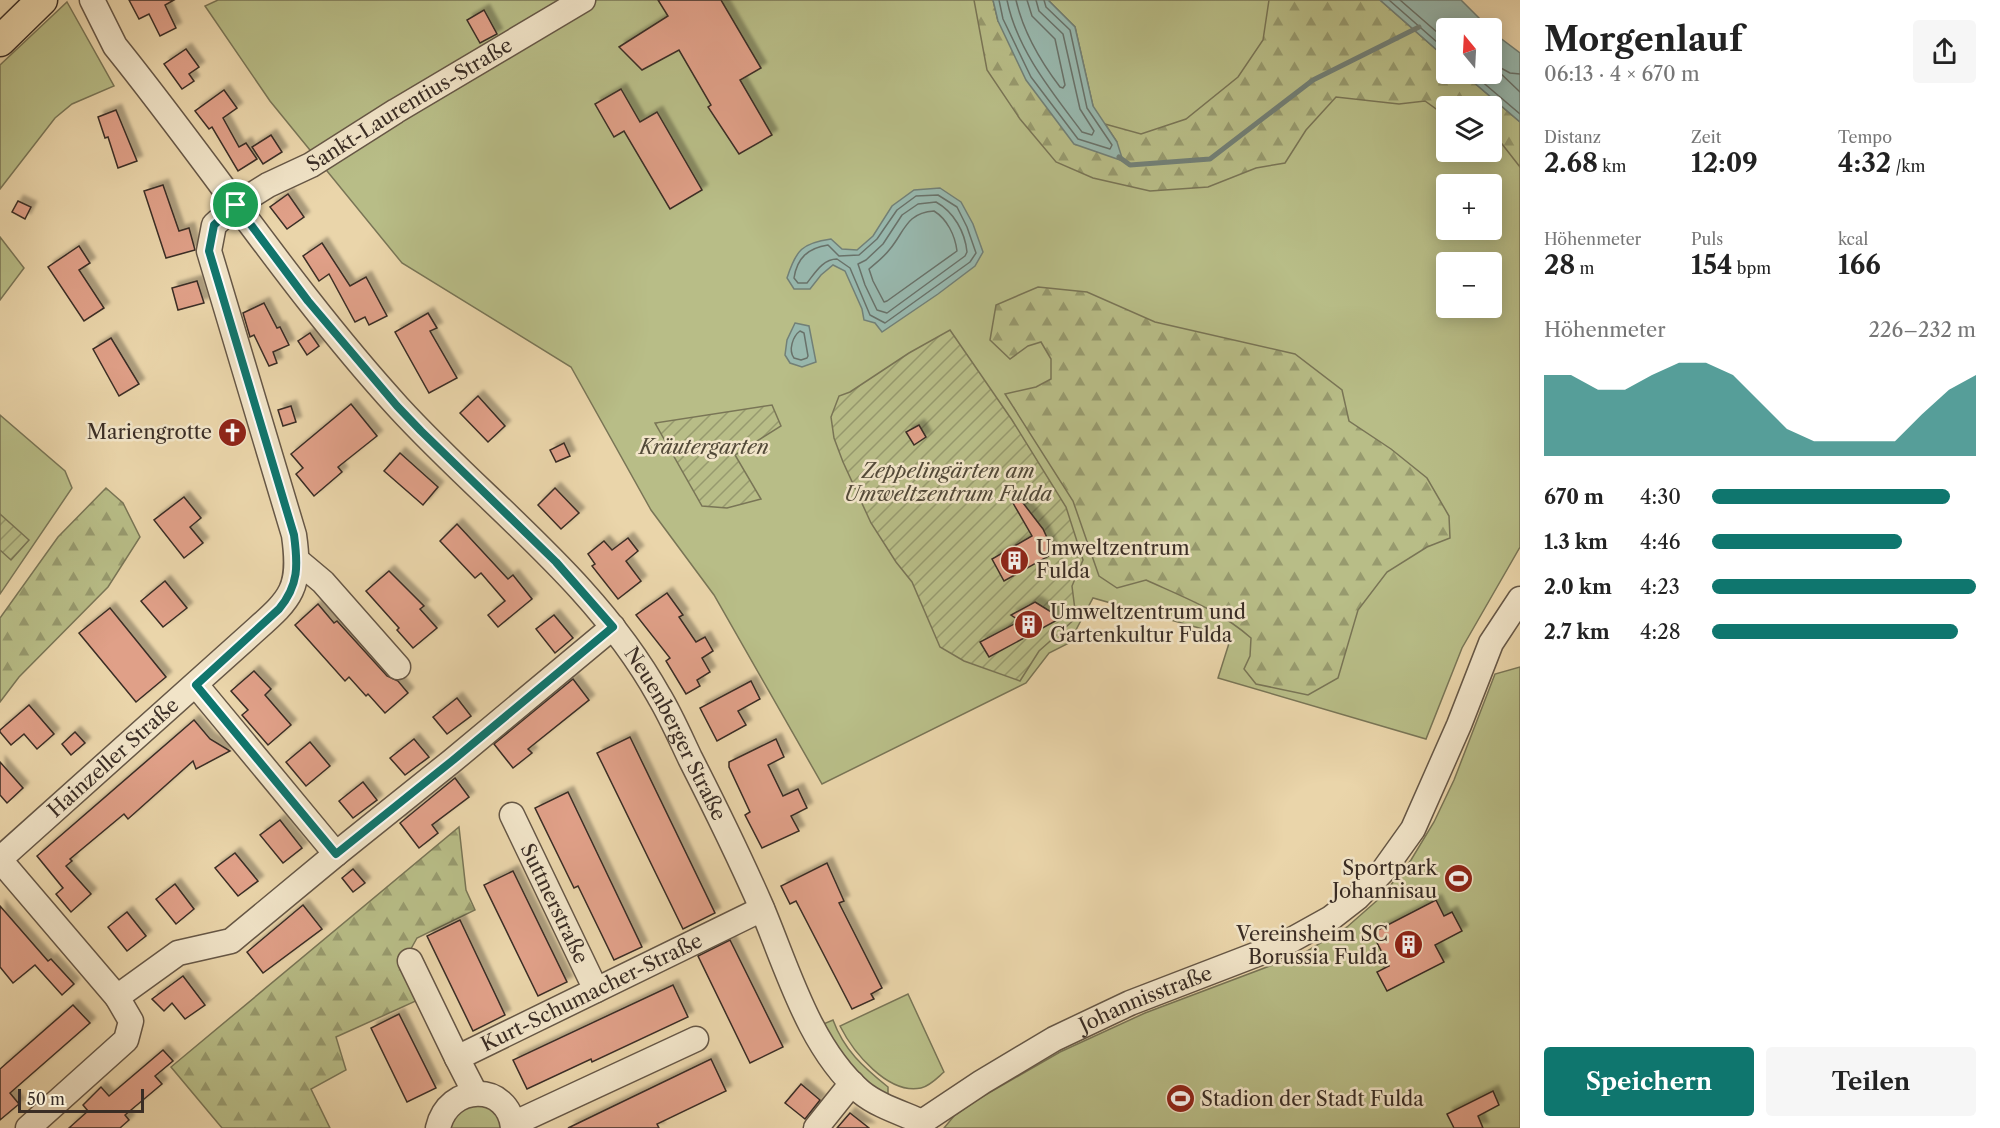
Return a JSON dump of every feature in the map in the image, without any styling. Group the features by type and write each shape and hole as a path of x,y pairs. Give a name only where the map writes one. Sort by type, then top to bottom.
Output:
{"main road":[{"path":"0,41 37,5"}],"street":[{"name":"Neuenberger Straße","path":"92,0 115,46 308,301 397,406 556,562 613,627 659,695 735,849 804,1011 823,1045 852,1083 864,1094 922,1125"},
{"name":"Sankt-Laurentius-Straße","path":"236,205 268,185 311,165 396,111 583,0"},
{"name":"Hainzeller Straße","path":"28,1128 126,1040 131,1022 117,997 0,859 279,609 290,596 298,561 294,535 209,251 214,225 236,205"},
{"path":"298,561 323,582 398,667"},
{"name":"Johannisstraße","path":"922,1125 982,1082 1054,1039 1130,1003 1286,943 1331,918 1358,897 1383,871 1413,829 1491,643 1520,598"},
{"path":"117,997 178,953 231,941 613,627"},
{"path":"196,685 336,854"},
{"name":"Suttnerstraße","path":"512,815 596,990"},
{"name":"Kurt-Schumacher-Straße","path":"475,1094 457,1058 762,909"},
{"path":"410,961 457,1058"},
{"path":"438,1128 446,1108 454,1100 464,1095 486,1095 495,1099 510,1114 513,1126 696,1039"},
{"path":"816,1128 852,1083"}],"green space":[{"path":"218,0 993,0 998,21 1093,106 1075,27 1048,0 1380,0 1436,49 1436,84 1476,84 1490,96 1436,96 1436,162 1502,162 1502,107 1520,122 1520,547 1462,648 1426,739 1218,678 1231,637 1093,598 1069,643 1049,653 1026,683 822,784 714,595 651,510 571,367 402,263 270,101 205,6"},
{"path":"974,0 993,0 998,21 1117,142 1105,124 1141,134 1186,119 1238,77 1263,40 1269,0 1380,0 1436,49 1436,84 1476,84 1490,96 1436,96 1436,109 1425,101 1399,104 1336,97 1306,130 1285,163 1256,168 1208,187 1150,191 1093,178 1056,162 1020,119 987,70"},
{"path":"67,2 114,86 72,104 55,118 0,189 0,65"},
{"path":"1502,107 1520,122 1520,167 1502,144"},
{"path":"0,237 24,268 0,300"},
{"path":"1038,287 1087,292 1155,322 1295,354 1342,390 1349,421 1391,449 1427,478 1449,516 1450,538 1427,547 1387,572 1358,610 1338,678 1308,695 1256,684 1244,669 1250,656 1251,638 1239,628 1200,605 1146,580 1117,588 1099,576 1073,501 1005,394 1036,387 1051,379 1051,359 1041,342 1028,346 1010,359 990,340 996,305"},
{"name":"Zeppelingärten am Umweltzentrum Fulda","path":"950,330 1012,420 1066,507 1083,560 1072,586 1076,618 1039,651 1020,681 964,661 940,647 912,582 871,523 834,438 831,417 839,396 850,392 909,353"},
{"name":"Kräutergarten","path":"772,405 781,426 735,455 761,499 727,508 702,506 655,423"},
{"path":"0,415 65,471 72,488 0,594"},
{"path":"106,488 123,503 140,537 108,587 19,677 0,702 0,618 58,537"},
{"path":"0,514 29,540 11,560 0,550"},
{"name":"Sportpark Johannisau","path":"1520,667 1520,1128 944,1128 954,1116 980,1098 1060,1052 1145,1013 1304,953 1347,927 1381,897 1411,860 1434,822 1454,780 1495,674"},
{"path":"459,827 466,890 475,910 417,938 402,965 418,1000 336,1037 346,1070 311,1089 330,1128 222,1128 171,1067"},
{"path":"908,994 944,1072 930,1084 921,1088 896,1085 884,1078 863,1059 840,1026"},
{"path":"833,1020 837,1031 855,1057 888,1087 888,1095 866,1082 842,1056 821,1025"},
{"path":"462,1102 494,1107 504,1128 445,1128"}],"water":[{"path":"993,0 1048,0 1075,27 1093,106 1117,142 1123,161 1074,144 1026,80 998,21"},
{"path":"1380,0 1461,0 1479,18 1436,18 1436,49"},
{"path":"1502,39 1520,53 1520,122 1502,107 1502,96 1490,96 1476,84 1502,84"},
{"path":"940,188 961,202 973,224 983,252 975,266 938,294 882,332 875,323 864,320 862,309 845,271 833,265 810,289 794,289 787,278 801,250 813,243 831,239 842,249 857,250 873,236 892,206 914,190"},
{"path":"795,323 809,326 816,362 802,367 790,363 785,355 787,340"}],"building":[{"path":"129,0 174,0 165,5 176,28 160,36 149,14 139,19"},
{"path":"658,0 721,0 761,68 740,80 772,135 739,154 708,107 711,105 679,50 642,70 619,47 668,16"},
{"path":"484,10 497,34 480,43 467,20"},
{"path":"186,49 199,67 189,74 194,81 182,89 164,64"},
{"path":"621,89 640,122 657,112 702,190 670,209 624,131 614,137 595,104"},
{"path":"224,90 237,108 223,118 239,147 246,143 257,159 238,171 212,127 209,129 195,111"},
{"path":"116,110 137,161 118,168 108,137 105,138 98,117"},
{"path":"271,135 282,152 263,164 252,147"},
{"path":"163,185 179,231 189,228 195,250 166,258 144,191"},
{"path":"288,194 304,217 287,229 270,207"},
{"path":"18,201 31,207 25,219 12,212"},
{"path":"322,243 350,286 366,277 387,316 369,325 365,317 355,322 329,274 319,281 303,256"},
{"path":"79,246 90,263 79,270 104,308 84,321 48,267"},
{"path":"197,281 204,303 178,310 172,288"},
{"path":"264,303 289,345 273,352 277,363 269,366 254,335 250,337 243,313"},
{"path":"428,313 437,328 430,331 457,378 429,393 395,332"},
{"path":"310,333 319,346 307,355 298,341"},
{"path":"111,338 139,384 119,396 93,349"},
{"path":"478,396 505,426 488,442 460,413"},
{"path":"351,404 377,436 338,467 342,472 314,496 296,474 303,468 291,454"},
{"path":"291,406 296,422 283,426 278,410"},
{"path":"919,425 926,437 914,445 906,432"},
{"path":"564,443 570,456 556,462 550,450"},
{"path":"400,453 438,487 423,505 384,471"},
{"path":"555,488 579,513 561,529 538,505"},
{"path":"184,497 201,518 190,527 203,543 184,558 154,520"},
{"path":"1020,499 1043,529 1054,553 1004,581 992,559 1032,536 1013,503"},
{"path":"457,524 508,579 513,575 532,599 498,627 488,615 505,601 481,573 475,578 440,541"},
{"path":"628,538 638,551 626,561 641,581 618,599 592,566 595,564 588,554 604,541 612,550"},
{"path":"389,571 424,606 420,609 437,628 413,648 397,630 399,628 366,591"},
{"path":"165,581 187,608 163,627 141,601"},
{"path":"667,593 683,615 679,617 696,642 705,637 713,651 702,658 710,672 697,680 700,686 686,694 666,661 670,658 636,615"},
{"name":"Umweltzentrum und Gartenkultur Fulda","path":"1035,602 1061,618 989,657 980,642 1020,621 1011,615"},
{"path":"318,604 334,623 337,621 387,676 398,681 408,693 385,713 349,677 345,681 295,625"},
{"path":"110,608 166,677 136,702 79,633"},
{"path":"554,615 573,638 555,653 536,629"},
{"path":"254,671 271,689 265,695 291,725 268,745 242,715 248,710 231,691"},
{"path":"573,679 589,700 528,749 532,753 513,768 494,744"},
{"path":"751,681 760,699 738,711 746,725 717,741 700,708"},
{"path":"457,698 471,716 447,734 433,717"},
{"path":"29,705 54,734 37,749 24,734 11,745 0,732"},
{"path":"194,720 210,739 230,751 196,769 193,761 128,819 124,814 70,859 72,861 66,866 91,894 71,912 56,894 63,888 37,856"},
{"path":"75,732 85,743 71,755 62,744"},
{"path":"630,737 715,913 683,929 597,753"},
{"path":"414,739 429,757 405,775 390,758"},
{"path":"776,739 784,757 768,765 783,796 798,789 807,808 791,816 799,831 762,848 745,815 750,812 729,767 729,762"},
{"path":"310,742 330,766 306,786 286,762"},
{"path":"0,762 23,788 7,803 0,795"},
{"path":"455,778 469,797 432,825 438,833 419,848 400,823"},
{"path":"363,782 377,800 353,818 339,801"},
{"path":"568,792 642,947 614,960 578,886 574,888 535,808"},
{"path":"280,820 302,848 283,863 260,835"},
{"path":"235,853 258,881 238,896 215,868"},
{"path":"827,863 844,901 839,903 882,988 871,994 874,999 852,1009 796,901 790,904 781,886"},
{"path":"353,869 365,883 353,892 342,878"},
{"path":"513,871 567,982 538,996 484,885"},
{"path":"175,884 194,909 176,924 156,899"},
{"name":"Vereinsheim SC Borussia Fulda","path":"1436,900 1444,916 1452,912 1462,931 1435,945 1444,962 1387,991 1377,972 1389,966 1372,933"},
{"path":"303,905 322,929 263,973 247,952"},
{"path":"0,906 48,961 51,959 74,984 62,995 35,965 13,983 0,967"},
{"path":"127,912 146,936 127,951 108,927"},
{"path":"460,920 505,1015 473,1031 427,936"},
{"path":"730,940 783,1047 750,1063 698,956"},
{"path":"183,976 205,1005 185,1019 172,1003 164,1011 152,999"},
{"path":"673,985 688,1017 592,1062 591,1059 527,1089 513,1060"},
{"path":"73,1005 90,1023 10,1093 19,1104 0,1120 0,1069"},
{"path":"399,1014 436,1088 407,1102 371,1028"},
{"path":"163,1050 173,1061 155,1076 162,1084 125,1115 129,1120 120,1128 69,1128 88,1111 83,1105 101,1087 109,1096"},
{"path":"711,1059 726,1091 657,1124 659,1128 568,1128"},
{"path":"801,1084 820,1100 805,1119 785,1103"},
{"path":"1493,1091 1499,1105 1478,1116 1483,1128 1454,1128 1447,1114"},
{"path":"850,1113 869,1128 837,1128"}],"waterway":[{"path":"1119,157 1130,165 1210,159 1313,80 1419,27"}],"place":[{"name":"Mariengrotte","path":"233,432"},
{"name":"Umweltzentrum Fulda","path":"1015,560"},
{"name":"Umweltzentrum und Gartenkultur Fulda","path":"1029,624"},
{"name":"Sportpark Johannisau","path":"1458,879"},
{"name":"Vereinsheim SC Borussia Fulda","path":"1409,945"},
{"name":"Stadion der Stadt Fulda","path":"1180,1099"}],"route":[{"path":"236,205 336,336 397,406 556,562 613,627 336,854 196,685 279,609 290,596 298,561 294,535 209,251 214,225 236,205"}]}
